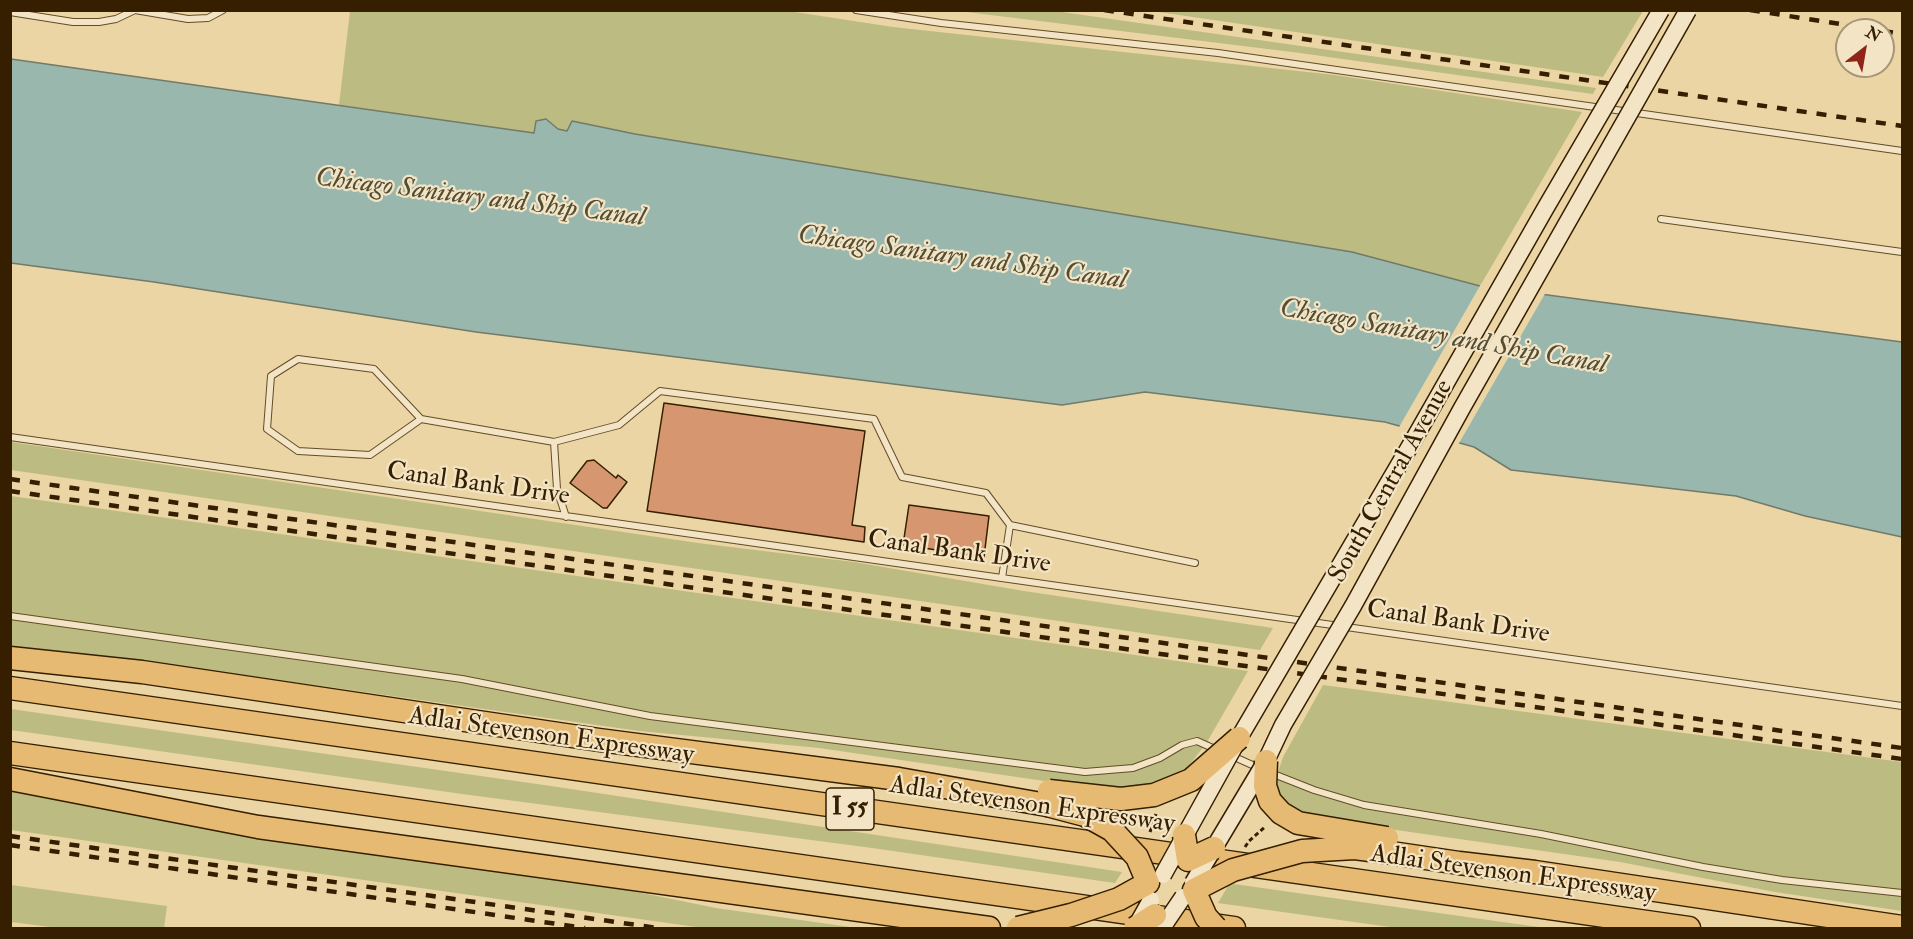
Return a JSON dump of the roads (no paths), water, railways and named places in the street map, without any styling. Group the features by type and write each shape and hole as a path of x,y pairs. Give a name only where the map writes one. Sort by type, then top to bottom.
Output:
{"highway":[{"path":"10,658 142,672 610,741 1048,798 1121,799 1154,795 1191,780 1239,738"},
{"name":"Adlai Stevenson Expressway","path":"10,688 1689,928"},
{"path":"10,753 1234,928"},
{"path":"1266,761 1264,786 1270,801 1281,813 1298,823 1386,845 1458,851 1526,867 1536,872 1902,927"},
{"path":"10,779 258,827 989,928"},
{"path":"1048,798 1112,830 1137,857 1156,905"},
{"path":"1184,835 1190,890 1206,917 1216,928"},
{"path":"1018,928 1071,915 1119,898 1156,905 1233,870 1302,851 1386,845"},
{"path":"1135,928 1156,905 1188,860 1214,848"}],"main road":[{"name":"South Central Avenue","path":"1156,905 1184,835 1661,10"},
{"name":"South Central Avenue","path":"1190,890 1266,761 1283,725 1353,606 1688,10"}],"lane":[{"path":"10,12 73,22 99,22 116,19 135,10 188,19 208,18 223,10"},
{"path":"856,10 941,23 1262,59 1902,151"},
{"path":"1661,219 1902,252"},
{"path":"421,419 370,455 298,451 267,429 271,376 298,359 374,369 421,419 554,442 619,425 660,391 874,418 902,477 986,493 1010,525 1195,563"},
{"name":"Canal Bank Drive","path":"10,437 1902,706"},
{"path":"554,442 557,489 566,517"},
{"path":"1002,578 1010,525"},
{"path":"10,615 462,679 650,716 1085,772 1132,768 1160,758 1182,744 1197,741 1314,790 1364,805 1500,827 1702,867 1782,880 1902,893"}],"water":[{"name":"Chicago Sanitary and Ship Canal","path":"11,59 534,133 536,121 546,119 558,129 567,131 572,121 635,134 1352,252 1480,286 1902,342 1902,537 1805,516 1736,496 1511,470 1474,447 1385,422 1145,392 1062,405 476,332 154,282 11,263"}],"railway":[{"path":"1104,10 1902,126"},
{"path":"1750,10 1835,23"},
{"path":"1895,33 1902,34"},
{"path":"1895,47 1902,49"},
{"path":"10,479 1902,748"},
{"path":"10,491 1902,759"},
{"path":"10,836 658,928"},
{"path":"10,845 585,928"}]}
